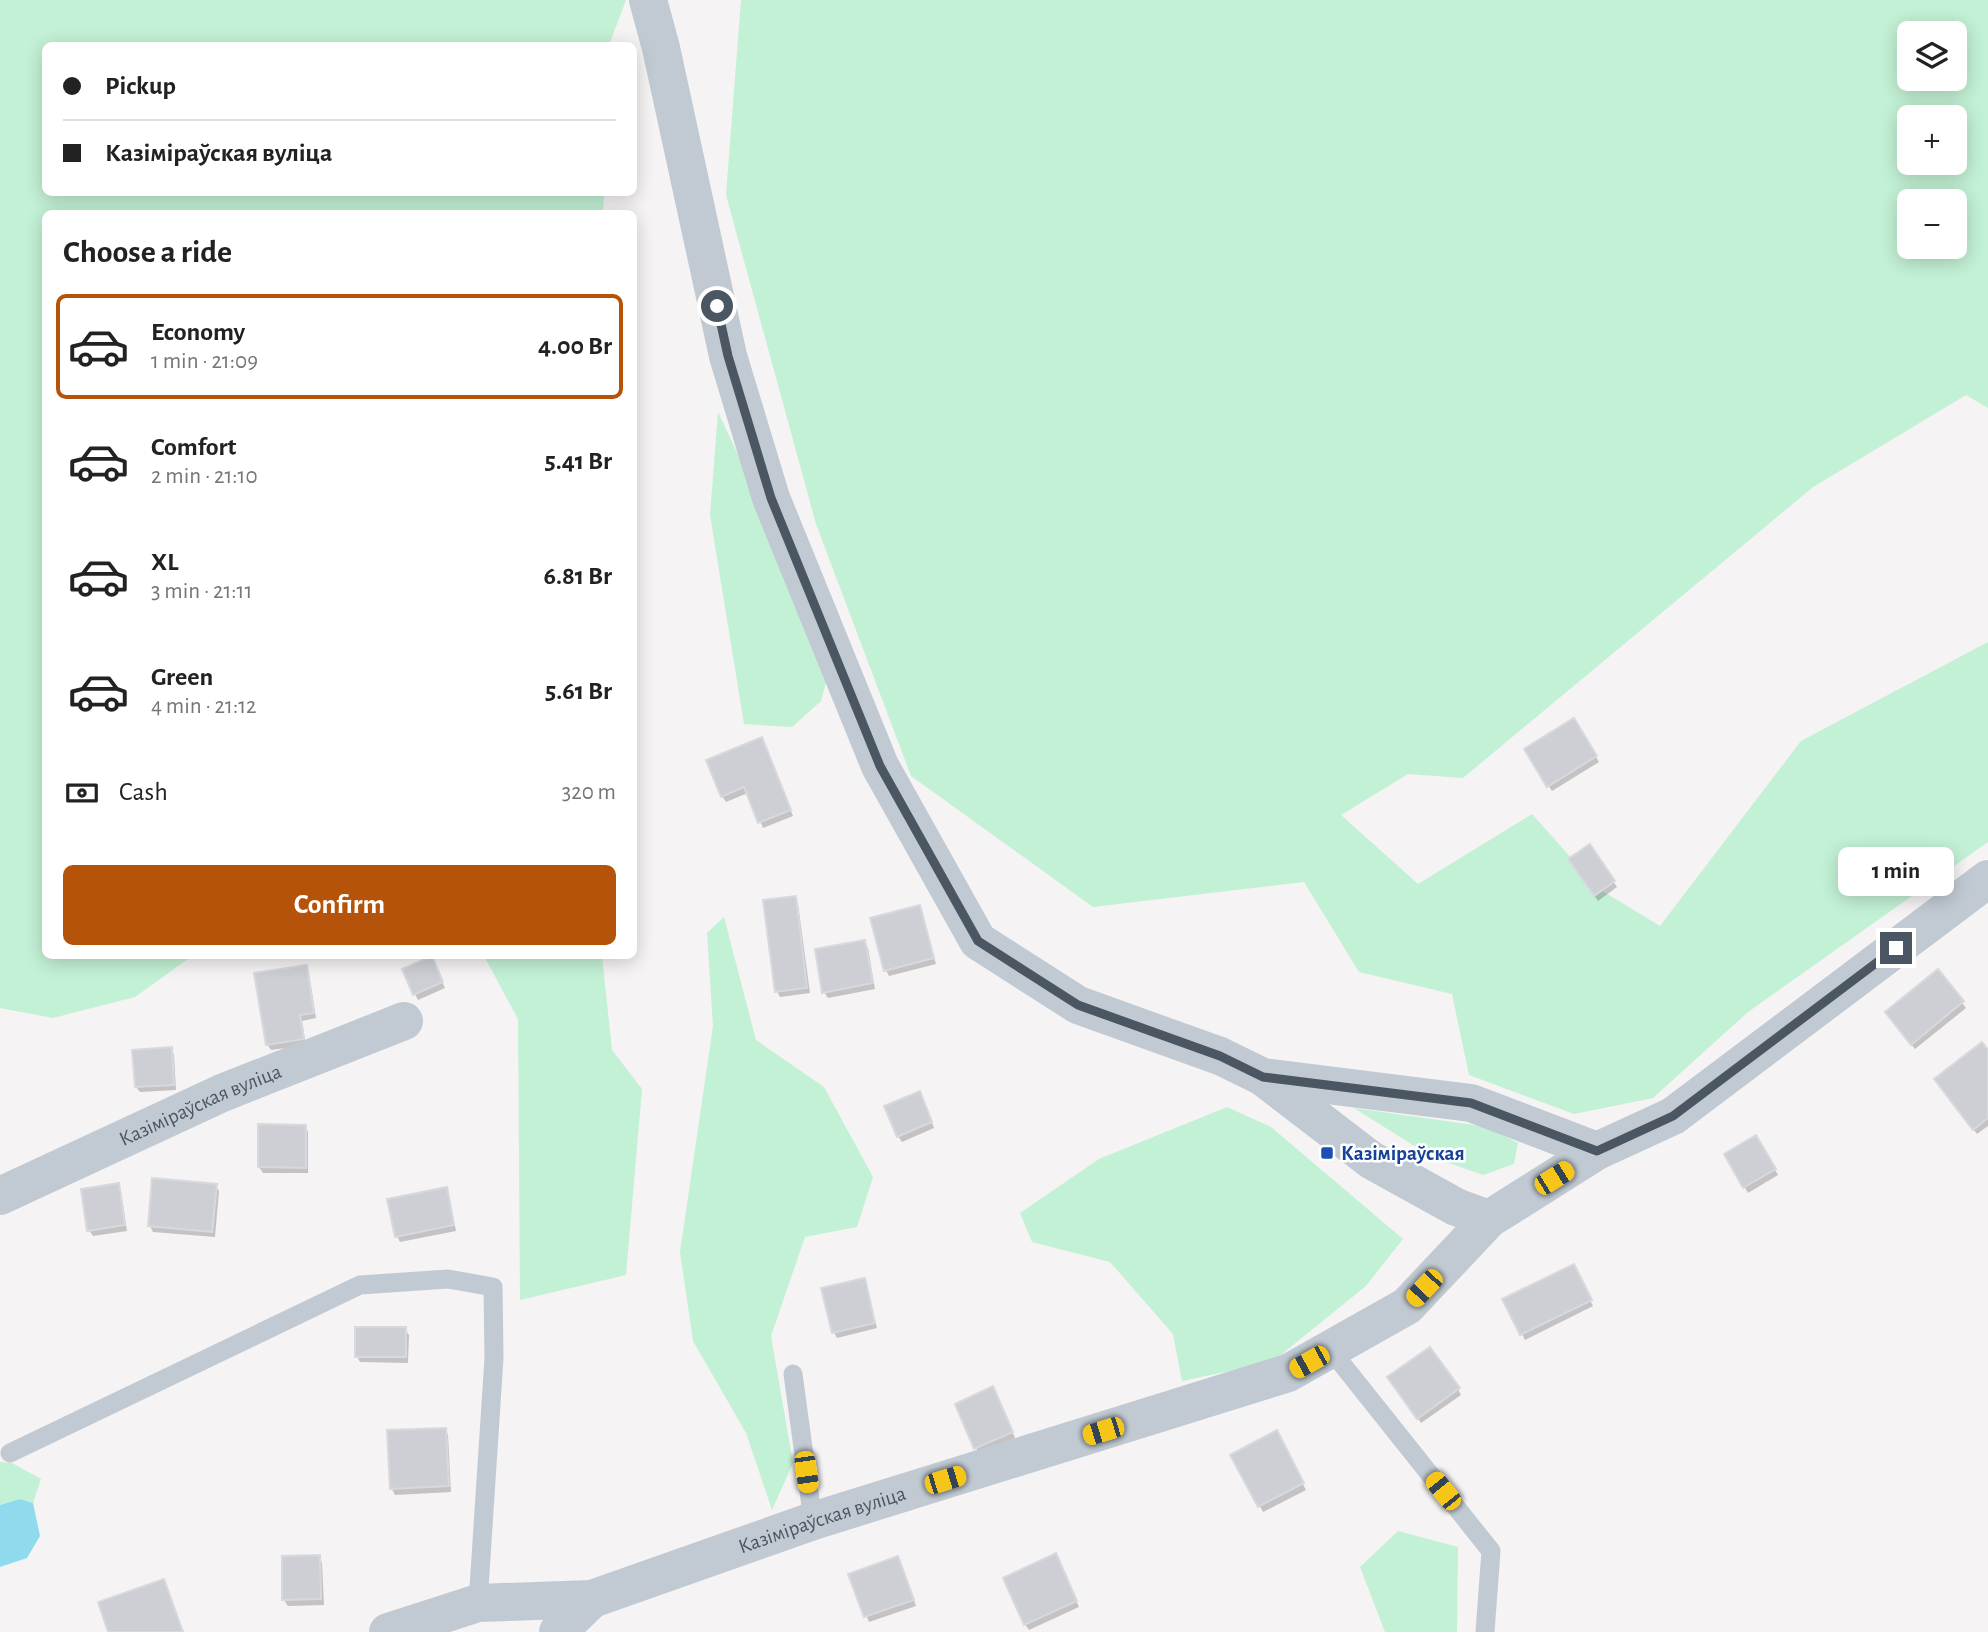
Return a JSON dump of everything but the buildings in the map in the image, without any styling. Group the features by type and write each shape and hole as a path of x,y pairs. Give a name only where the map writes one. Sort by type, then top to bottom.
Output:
{"street":[{"path":"649,0 728,356 771,498 880,766 978,941 1078,1005 1220,1056 1263,1077 1371,1160 1456,1207 1489,1219"},
{"name":"Казіміраўская вуліца","path":"388,1632 478,1603 592,1599 813,1521 1288,1373 1407,1306 1489,1219 1597,1151 1673,1116 1988,879"},
{"name":"Казіміраўская вуліца","path":"0,1196 222,1093 404,1021"},
{"path":"1263,1077 1471,1103 1597,1151"},
{"name":"Казіміраўская вуліца","path":"558,1632 592,1599"}],"lane":[{"path":"10,1453 360,1285 448,1279 493,1287 494,1358 478,1603"},
{"path":"1330,1349 1491,1551 1485,1632"},
{"path":"793,1374 813,1521"}],"green space":[{"path":"0,0 626,0 610,42 42,42 42,196 604,196 603,210 42,210 42,959 188,959 135,997 53,1018 0,1008"},
{"path":"741,0 1988,0 1988,408 1966,395 1813,487 1463,778 1408,774 1341,815 1418,884 1532,814 1599,889 1660,926 1801,741 1988,642 1988,842 1748,1012 1653,1098 1574,1114 1469,1075 1452,994 1359,972 1304,882 1093,907 911,776 816,524 726,195"},
{"path":"718,412 750,480 829,671 821,701 792,727 744,724 710,515"},
{"path":"724,917 756,1040 824,1087 873,1177 857,1227 805,1237 771,1336 793,1463 772,1510 746,1433 693,1341 680,1252 713,1026 707,933"},
{"path":"486,959 602,959 612,1050 642,1089 626,1275 520,1300 518,1019"},
{"path":"1227,1107 1271,1127 1403,1239 1366,1286 1272,1362 1182,1381 1173,1334 1110,1262 1032,1242 1020,1213 1099,1159"},
{"path":"1354,1108 1488,1127 1518,1143 1514,1164 1483,1175 1432,1157"},
{"path":"0,1462 12,1463 41,1479 33,1503 20,1499 0,1505"},
{"path":"1398,1531 1458,1547 1457,1632 1385,1632 1360,1567"}],"water":[{"path":"20,1499 33,1503 40,1536 27,1558 0,1567 0,1505"}],"place":[{"name":"Казіміраўская","path":"1327,1153"}],"route":[{"path":"717,306 728,356 771,498 880,766 978,941 1078,1005 1220,1056 1263,1077 1471,1103 1597,1151 1673,1116 1896,948"}]}
